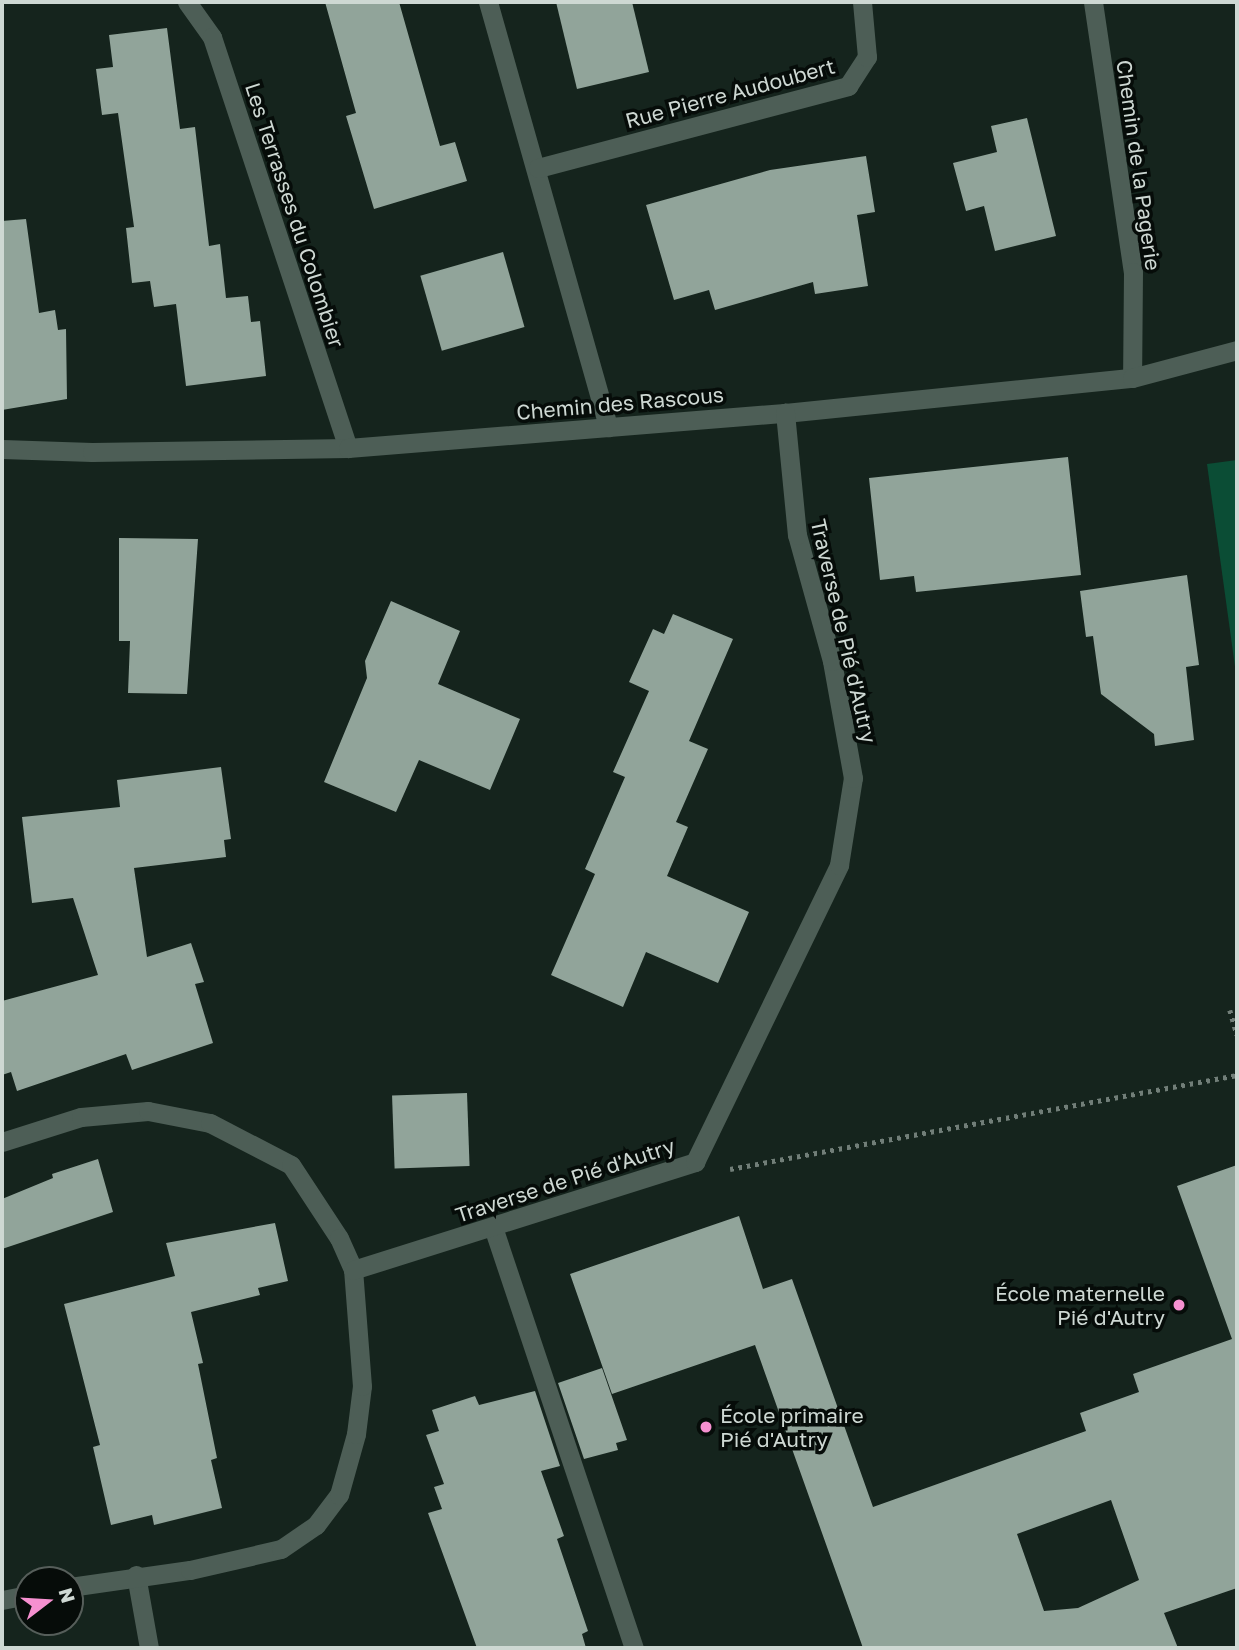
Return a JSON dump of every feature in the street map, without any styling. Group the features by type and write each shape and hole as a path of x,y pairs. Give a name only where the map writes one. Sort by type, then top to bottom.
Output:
{"street":[{"name":"Les Terrasses du Colombier","path":"187,2 212,37 348,448"},
{"path":"488,2 538,168 608,426"},
{"name":"Rue Pierre Audoubert","path":"538,168 848,86 867,57 862,2"},
{"name":"Chemin de la Pagerie","path":"1093,2 1133,272 1132,378"},
{"name":"Chemin des Rascous","path":"2,449 92,452 348,448 785,413 1132,378 1237,350"},
{"name":"Traverse de Pié d'Autry","path":"353,1270 695,1162 839,864 853,778 832,661 797,535 785,413"},
{"path":"2,1142 81,1117 148,1111 210,1123 291,1165 339,1238 353,1270 362,1386 356,1434 339,1495 316,1525 281,1549 190,1570 136,1575 84,1584"},
{"path":"492,1227 634,1648"},
{"path":"136,1575 149,1648"}],"path":[{"path":"1230,1010 1237,1035"},
{"path":"695,1162 737,1170 1237,1076"}],"green space":[{"path":"1237,460 1237,681 1207,464"}],"building":[{"path":"325,2 399,2 440,146 455,142 467,181 374,209 346,116 356,113"},
{"path":"556,2 632,2 649,72 577,89"},
{"path":"167,28 180,129 195,127 209,246 220,244 226,298 248,296 251,322 260,321 266,376 186,386 176,304 154,307 150,281 132,283 126,228 134,227 118,113 102,115 96,69 113,67 109,35"},
{"path":"1027,118 1056,236 995,251 984,206 966,211 953,163 997,152 991,126"},
{"path":"866,156 875,212 857,215 868,286 815,294 813,282 715,310 709,290 674,300 646,205 770,170"},
{"path":"26,219 39,313 55,310 58,330 66,329 67,399 2,410 2,221"},
{"path":"503,252 524,327 442,351 420,276"},
{"path":"1068,457 1081,575 916,592 914,576 880,580 869,478"},
{"path":"119,538 198,539 187,694 128,693 130,641 119,641"},
{"path":"1187,575 1199,665 1186,667 1194,740 1155,746 1154,734 1101,694 1093,636 1086,637 1080,591"},
{"path":"391,601 460,631 438,684 520,719 490,790 419,760 396,812 324,782 367,678 365,661"},
{"path":"673,614 733,639 689,741 708,749 676,822 688,827 667,876 749,912 718,983 646,952 623,1007 551,975 595,874 585,869 625,777 613,772 649,691 629,682 653,629 664,634"},
{"path":"221,767 231,839 224,840 226,857 134,868 147,957 191,943 204,982 195,984 213,1043 132,1070 126,1054 17,1091 11,1072 2,1075 2,1001 98,975 73,898 32,903 22,817 120,807 117,780"},
{"path":"467,1093 470,1166 395,1169 392,1096"},
{"path":"98,1159 113,1212 2,1249 2,1199 53,1178 52,1174"},
{"path":"1237,1165 1237,1588 1164,1613 1178,1648 863,1648 755,1345 612,1394 570,1274 739,1216 763,1289 792,1279 873,1507 1086,1431 1080,1413 1139,1392 1133,1374 1232,1339 1177,1186","holes":["1111,1500 1139,1580 1078,1608 1044,1611 1017,1534"]},
{"path":"275,1223 288,1281 258,1288 260,1295 191,1312 203,1363 198,1364 217,1458 211,1460 222,1508 154,1525 152,1515 111,1525 93,1447 100,1445 64,1304 175,1276 166,1243"},
{"path":"602,1368 627,1440 616,1443 618,1450 584,1459 558,1383"},
{"path":"535,1391 560,1466 541,1471 564,1536 557,1539 588,1631 582,1634 586,1648 477,1648 428,1513 442,1509 434,1487 444,1484 426,1435 439,1431 432,1410 475,1396 479,1405"}],"place":[{"name":"École maternelle Pié d'Autry","path":"1179,1305"},
{"name":"École primaire Pié d'Autry","path":"706,1427"}]}
